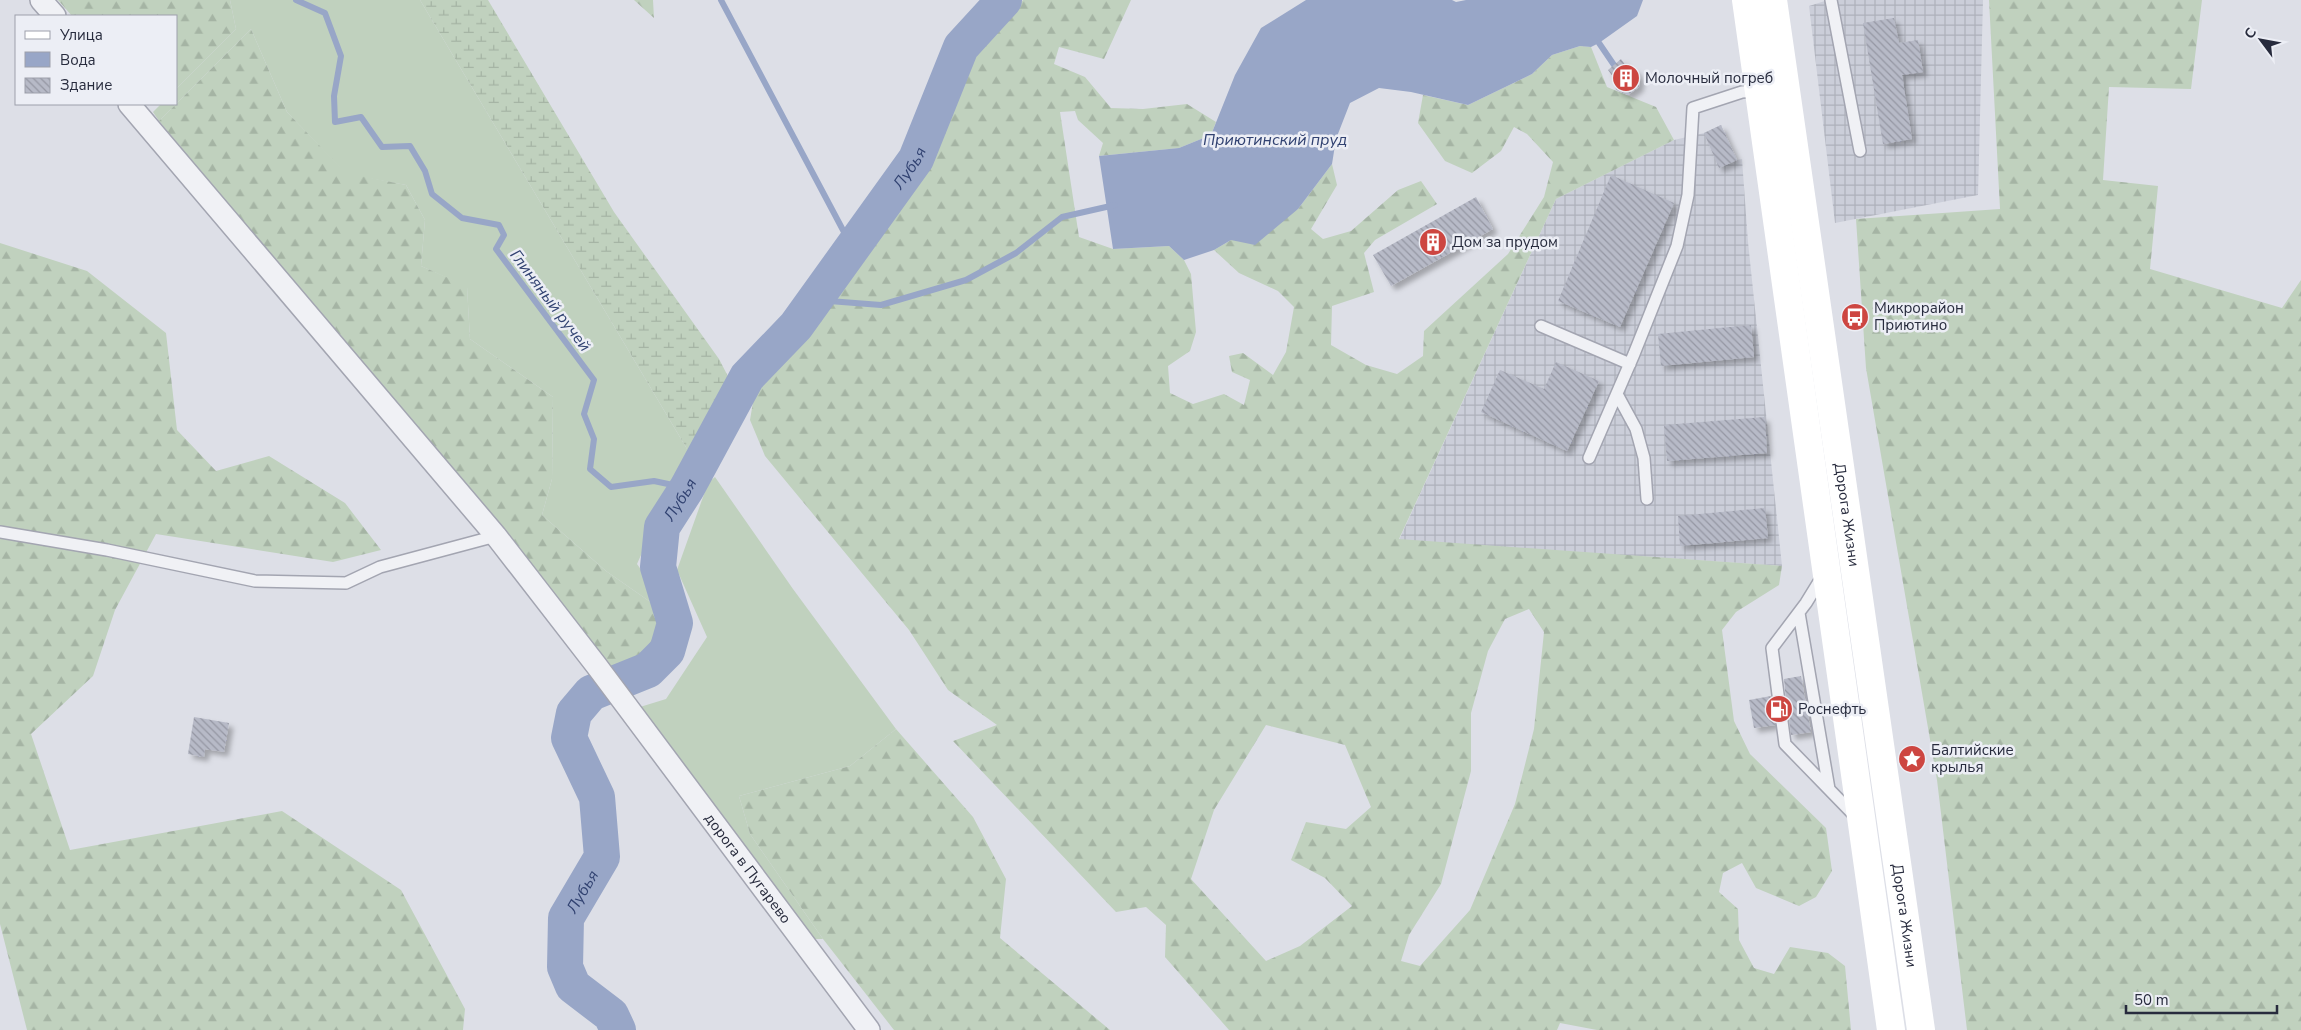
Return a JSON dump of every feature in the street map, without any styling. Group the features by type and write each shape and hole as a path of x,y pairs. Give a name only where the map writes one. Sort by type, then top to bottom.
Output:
{"main road":[{"name":"Дорога Жизни","path":"1746,0 1891,1030"},
{"name":"Дорога Жизни","path":"1773,0 1921,1030"}],"street":[{"path":"41,0 54,15"},
{"name":"дорога в Пугарево","path":"130,105 496,536 596,665 869,1030"}],"lane":[{"path":"1831,0 1860,151"},
{"path":"1589,458 1630,364 1677,246 1688,195 1693,108 1742,92 1758,91"},
{"path":"1541,326 1630,364"},
{"path":"1617,394 1636,429 1644,458 1647,499"},
{"path":"0,532 107,550 255,581 346,583 380,567 496,536"},
{"path":"1826,571 1799,613 1772,648 1785,744 1862,824"},
{"path":"1799,613 1829,789"}],"shaded area":[{"path":"1828,0 1983,0 1978,195 1835,223 1809,6"},
{"path":"1721,125 1737,160 1742,159 1748,242 1782,566 1399,540 1556,199 1674,140 1704,133"}],"green space":[{"path":"58,0 230,0 236,29 178,87 178,15 71,15"},
{"path":"230,0 420,0 690,454 666,499 637,564 659,595 659,608 606,571 542,515 552,479 553,397 470,339 467,287 421,266 425,220 406,185 346,174 287,112 251,29 178,102 178,87 236,29"},
{"path":"420,0 488,0 614,212 719,359 733,386 690,454"},
{"path":"634,0 653,0 654,18"},
{"path":"1023,0 1131,0 1104,59 1059,47 1054,64 1085,77 1111,108 1143,109 1187,104 1216,122 1211,135 1179,148 1099,156 1103,143 1078,120 1075,111 1060,112 1079,237 1113,249 1169,246 1184,260 1191,274 1196,332 1190,351 1168,366 1170,393 1193,404 1224,394 1244,405 1250,380 1232,372 1229,356 1243,353 1273,375 1286,352 1294,307 1278,291 1239,273 1214,250 1231,240 1298,209 1332,164 1337,185 1311,229 1323,239 1351,231 1398,190 1421,181 1437,204 1375,240 1364,253 1374,292 1332,306 1331,345 1366,365 1397,374 1423,356 1424,331 1508,254 1544,197 1553,162 1527,134 1514,127 1501,151 1472,173 1445,161 1418,123 1423,95 1468,105 1532,74 1552,55 1580,46 1591,47 1607,87 1656,107 1674,140 1556,199 1399,539 1782,566 1779,585 1736,612 1722,630 1734,721 1750,754 1826,828 1832,871 1816,897 1799,906 1756,888 1742,863 1723,873 1719,892 1738,909 1739,940 1754,968 1774,974 1790,947 1828,953 1845,966 1851,1030 1597,1030 1560,1023 1557,1030 1229,1030 1165,957 1166,925 1146,907 1116,912 953,741 997,725 948,690 909,630 765,456 750,420 755,390 863,257 925,168 972,61","holes":["1529,609 1544,632 1534,729 1515,804 1470,910 1420,966 1401,961 1409,935 1441,884 1471,771 1471,713 1488,651 1505,619","1266,725 1345,745 1371,807 1346,829 1306,822 1291,860 1325,878 1352,906 1300,946 1266,961 1191,879 1214,810"]},
{"path":"1989,0 2202,0 2191,89 2109,87 2103,180 2158,186 2150,269 2282,308 2301,280 2301,1030 1967,1030 1937,780 1866,368 1856,219 2000,209"},
{"path":"251,29 287,112 346,173 406,185 425,220 421,266 467,286 470,339 553,397 552,479 542,515 606,571 659,608 667,630 650,658 611,667 159,121 175,105 178,105 178,102"},
{"path":"160,105 175,105 159,121 153,112"},
{"path":"0,243 87,271 166,333 177,430 216,471 269,456 345,503 381,550 333,562 156,534 115,610 93,676 31,734 70,850 282,811 401,890 465,1009 463,1030 27,1030 0,924"},
{"path":"715,477 793,589 896,729 850,766 739,796 750,834 823,939 814,939 640,707 666,699 707,637 677,570 708,483"},
{"path":"896,729 973,817 1006,879 1000,938 1110,1030 894,1030 823,939 750,834 739,796 850,766"}],"water":[{"name":"Приютинский пруд","path":"1306,0 1452,0 1456,2 1466,0 1643,0 1637,16 1599,43 1591,47 1580,46 1552,55 1532,74 1468,105 1411,92 1379,88 1350,103 1336,139 1332,164 1298,209 1255,245 1231,240 1214,250 1184,260 1169,246 1113,249 1099,156 1179,148 1211,135 1235,75 1261,28"}],"building":[{"path":"1894,18 1899,43 1918,40 1923,72 1902,75 1912,139 1883,144 1863,23"},
{"name":"Молочный погреб","path":"1621,59 1627,67 1636,70 1640,78 1639,87 1628,95 1616,90 1613,77 1608,70"},
{"path":"1721,125 1737,160 1719,168 1704,133"},
{"path":"1611,175 1674,203 1620,327 1558,301"},
{"name":"Дом за прудом","path":"1476,197 1493,229 1391,286 1373,255"},
{"path":"1751,325 1754,357 1661,366 1658,334"},
{"path":"1556,362 1599,381 1567,451 1481,412 1500,370 1544,389"},
{"path":"1765,417 1767,453 1667,461 1664,425"},
{"path":"1765,508 1768,538 1680,546 1678,516"},
{"path":"1801,676 1811,732 1791,735 1788,713 1784,707 1786,701 1784,679"},
{"path":"1771,696 1773,706 1776,709 1774,714 1775,725 1754,728 1749,700"},
{"path":"194,717 229,723 224,752 205,749 204,757 188,754"}],"waterway":[{"name":"Глиняный ручей","path":"296,0 325,13 341,56 334,96 335,122 361,117 382,147 410,146 425,171 432,194 462,218 499,225 504,235 496,249 594,380 584,414 594,439 590,469 611,487 654,481 687,488"},
{"path":"721,0 853,249"},
{"name":"Лубья","path":"618,1030 611,1015 573,986 565,967 566,918 602,857 597,797 569,738 574,713 591,693 648,670 667,651 675,623 658,567 662,527 687,488 747,377 796,326 916,159 961,47 1004,0"},
{"path":"1599,43 1614,65"},
{"path":"816,300 881,305 966,280 1016,253 1062,217 1115,205"}],"place":[{"name":"Молочный погреб","path":"1626,78"},
{"name":"Дом за прудом","path":"1433,242"},
{"name":"Микрорайон Приютино","path":"1855,317"},
{"name":"Роснефть","path":"1779,709"},
{"name":"Балтийские крылья","path":"1912,759"}]}
